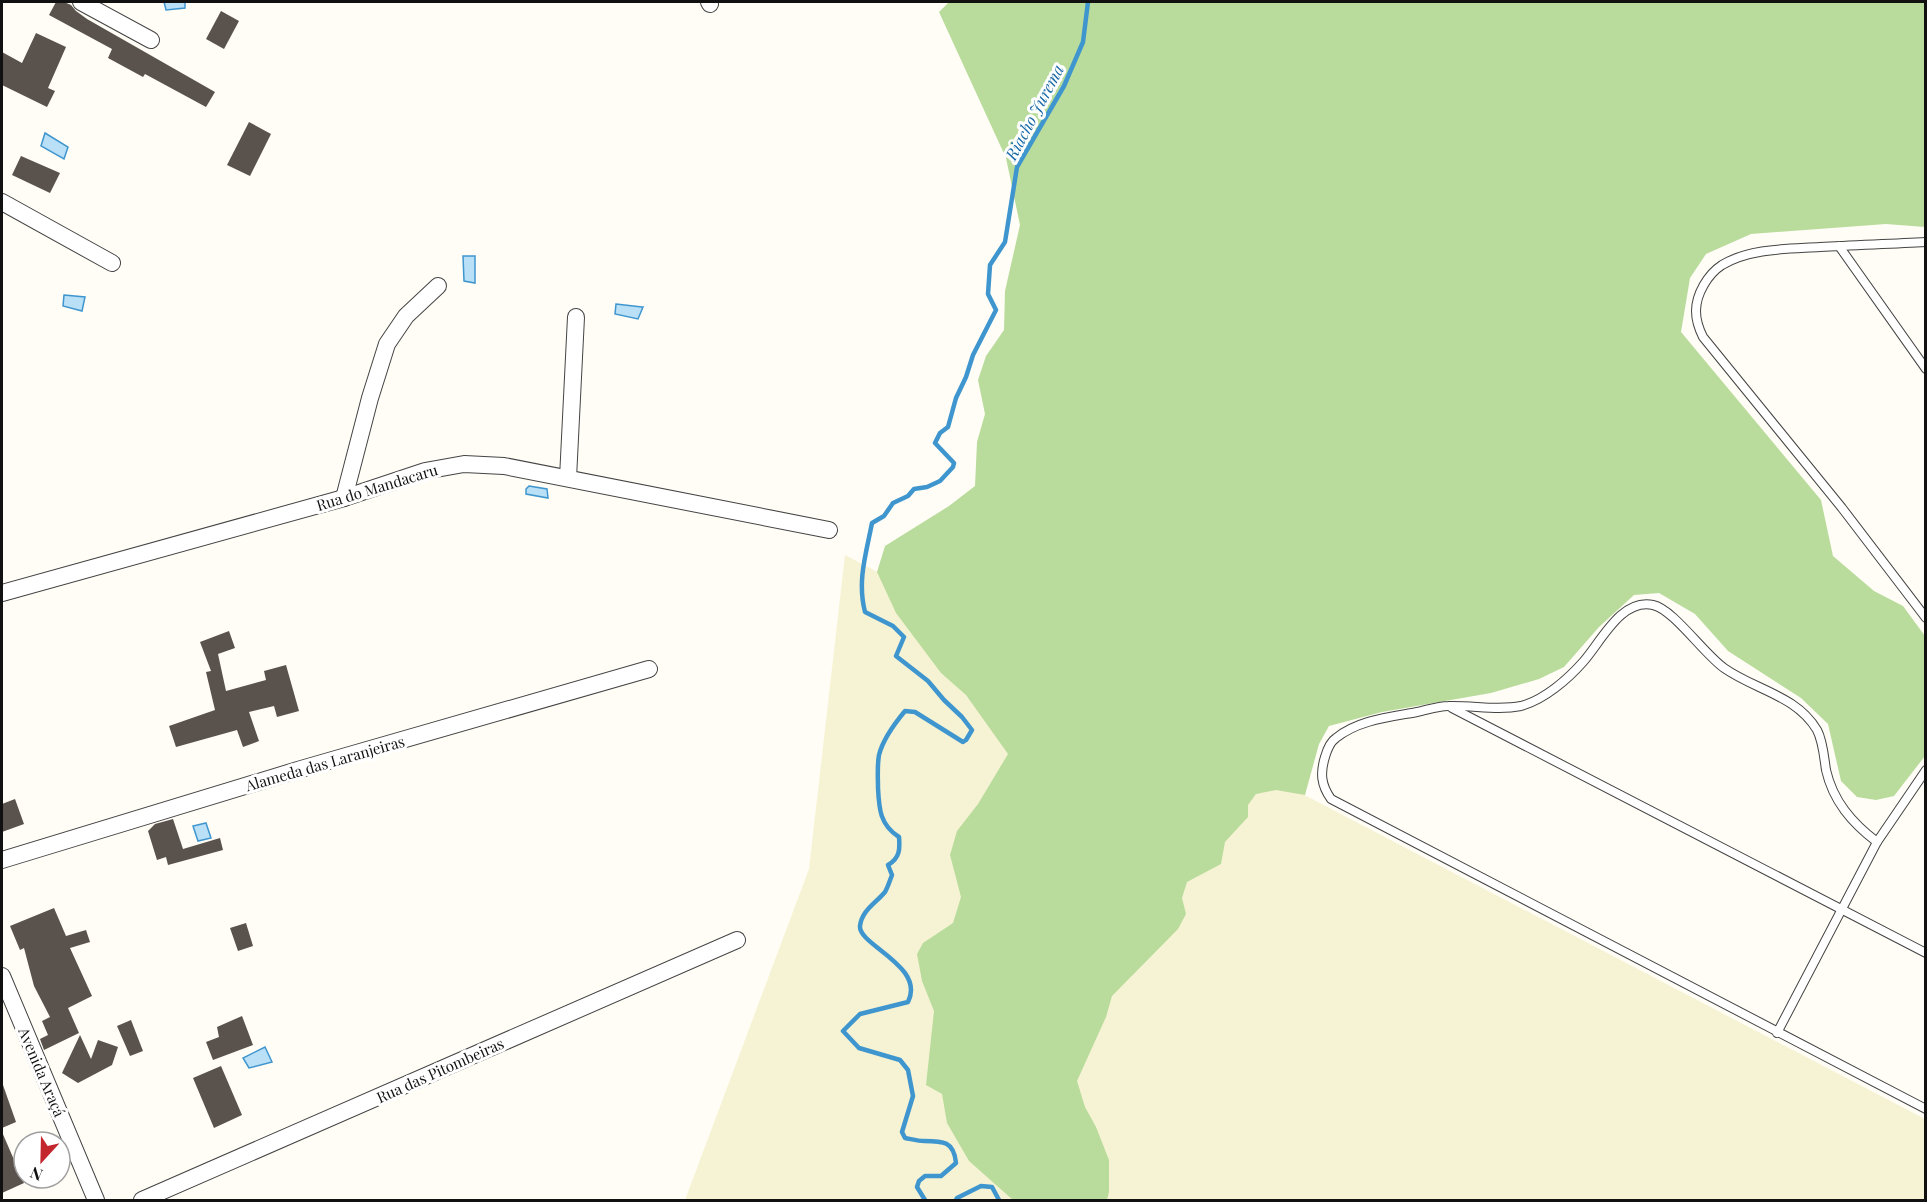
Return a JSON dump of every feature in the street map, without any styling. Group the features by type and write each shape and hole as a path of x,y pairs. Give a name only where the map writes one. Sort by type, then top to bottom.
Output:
{"street":[{"path":"81,2 151,40"},
{"path":"2,202 112,262"},
{"path":"344,498 370,398 387,344 406,316 438,286"},
{"path":"568,478 576,317"},
{"name":"Rua do Mandacaru","path":"2,593 344,498 426,471 464,464 504,466 829,530"},
{"name":"Alameda das Laranjeiras","path":"2,860 324,763 649,669"},
{"name":"Rua das Pitombeiras","path":"142,1200 737,940"},
{"name":"Avenida Araçá","path":"2,976 96,1200"}],"lane":[{"path":"1926,242 1785,249 1752,254 1723,264 1710,275 1699,296 1696,310 1702,338 1842,508 1926,618"},
{"path":"1839,246 1926,369"},
{"path":"1877,842 1849,817 1835,797 1828,779 1818,732 1810,720 1794,705 1725,668 1699,646 1671,614 1653,605 1635,605 1619,617 1583,663 1537,700 1521,706 1500,708 1448,705 1377,720 1347,730 1333,739 1327,748 1322,765 1324,789 1331,799 1926,1109"},
{"path":"1448,705 1926,953"},
{"path":"1777,1033 1877,842 1926,770"},
{"path":"1916,786 1926,791"}],"shaded area":[{"path":"845,555 1925,1119 1925,1200 685,1200 809,869"}],"green space":[{"path":"949,2 1925,2 1925,227 1886,224 1751,234 1706,254 1690,278 1681,332 1821,500 1833,556 1874,591 1903,606 1925,636 1925,756 1894,796 1876,800 1857,797 1841,781 1828,724 1801,698 1728,651 1695,614 1659,593 1634,595 1599,627 1564,667 1539,679 1491,693 1382,712 1329,726 1319,744 1305,795 1276,790 1256,794 1248,805 1248,817 1225,842 1221,864 1187,882 1182,898 1186,914 1178,929 1112,996 1106,1017 1077,1081 1085,1107 1109,1160 1107,1200 1013,1200 969,1161 947,1123 942,1094 926,1085 934,1011 922,981 917,954 923,943 953,923 961,897 950,855 957,831 978,804 1008,754 966,695 941,673 896,613 877,572 885,546 949,506 975,486 977,442 985,414 978,380 986,356 1004,330 1005,291 1020,225 1006,158 939,12"}],"water":[{"path":"164,2 185,2 185,8 166,10"},
{"path":"45,133 68,147 64,159 41,146"},
{"path":"463,256 475,256 475,283 464,281"},
{"path":"64,295 85,297 82,311 63,306"},
{"path":"616,304 643,307 638,319 615,314"},
{"path":"529,486 547,489 548,498 526,494"},
{"path":"206,823 211,838 198,841 193,826"},
{"path":"265,1047 272,1062 249,1068 243,1058"}],"building":[{"path":"56,2 71,5 87,19 215,92 206,107 145,74 143,77 108,58 112,49 49,15"},
{"path":"221,11 239,21 224,49 206,39"},
{"path":"36,33 66,47 48,88 55,91 47,107 2,85 2,52 22,63"},
{"path":"249,122 271,134 250,176 227,165"},
{"path":"21,156 60,173 50,193 12,175"},
{"path":"229,631 235,648 218,654 226,691 266,680 264,671 286,665 299,711 277,717 274,706 249,712 259,741 243,747 237,730 176,747 169,726 215,710 206,672 211,671 200,642"},
{"path":"15,799 24,824 2,832 2,804"},
{"path":"173,819 183,849 220,838 223,850 168,865 166,857 157,860 148,831 155,824"},
{"path":"54,908 66,936 86,930 90,942 70,948 92,996 68,1008 79,1033 44,1050 40,1039 48,1035 42,1021 50,1017 34,986 24,948 20,950 10,926"},
{"path":"246,923 253,946 238,951 230,928"},
{"path":"242,1016 253,1045 213,1060 206,1042 219,1037 217,1027"},
{"path":"131,1020 143,1051 130,1056 117,1026"},
{"path":"80,1035 91,1059 98,1040 118,1047 112,1065 78,1083 62,1073"},
{"path":"221,1066 242,1115 214,1128 193,1078"},
{"path":"2,1086 16,1122 2,1128"},
{"path":"2,1132 12,1155 12,1188 2,1193"}],"waterway":[{"name":"Riacho Jurema","path":"925,1200 917,1187 919,1181 925,1176 941,1176 956,1163 953,1150 942,1142 905,1138 902,1132 913,1096 908,1070 900,1060 859,1048 843,1031 860,1014 908,1002 911,989 908,978 900,967 869,941 862,933 860,926 866,911 886,890 892,875 888,865 895,859 899,849 899,837 884,822 879,803 878,763 883,743 905,711 915,712 963,742 972,730 928,681 896,656 904,637 893,626 865,612 862,589 863,568 872,523 884,516 893,503 908,496 914,489 927,487 940,481 953,467 954,463 935,443 940,433 948,427 956,398 973,355 996,310 988,294 990,265 1005,242 1017,167 1064,86 1083,42 1088,2"},
{"name":"Riacho Jurema","path":"956,1200 981,1186 992,1187 999,1200"}]}
